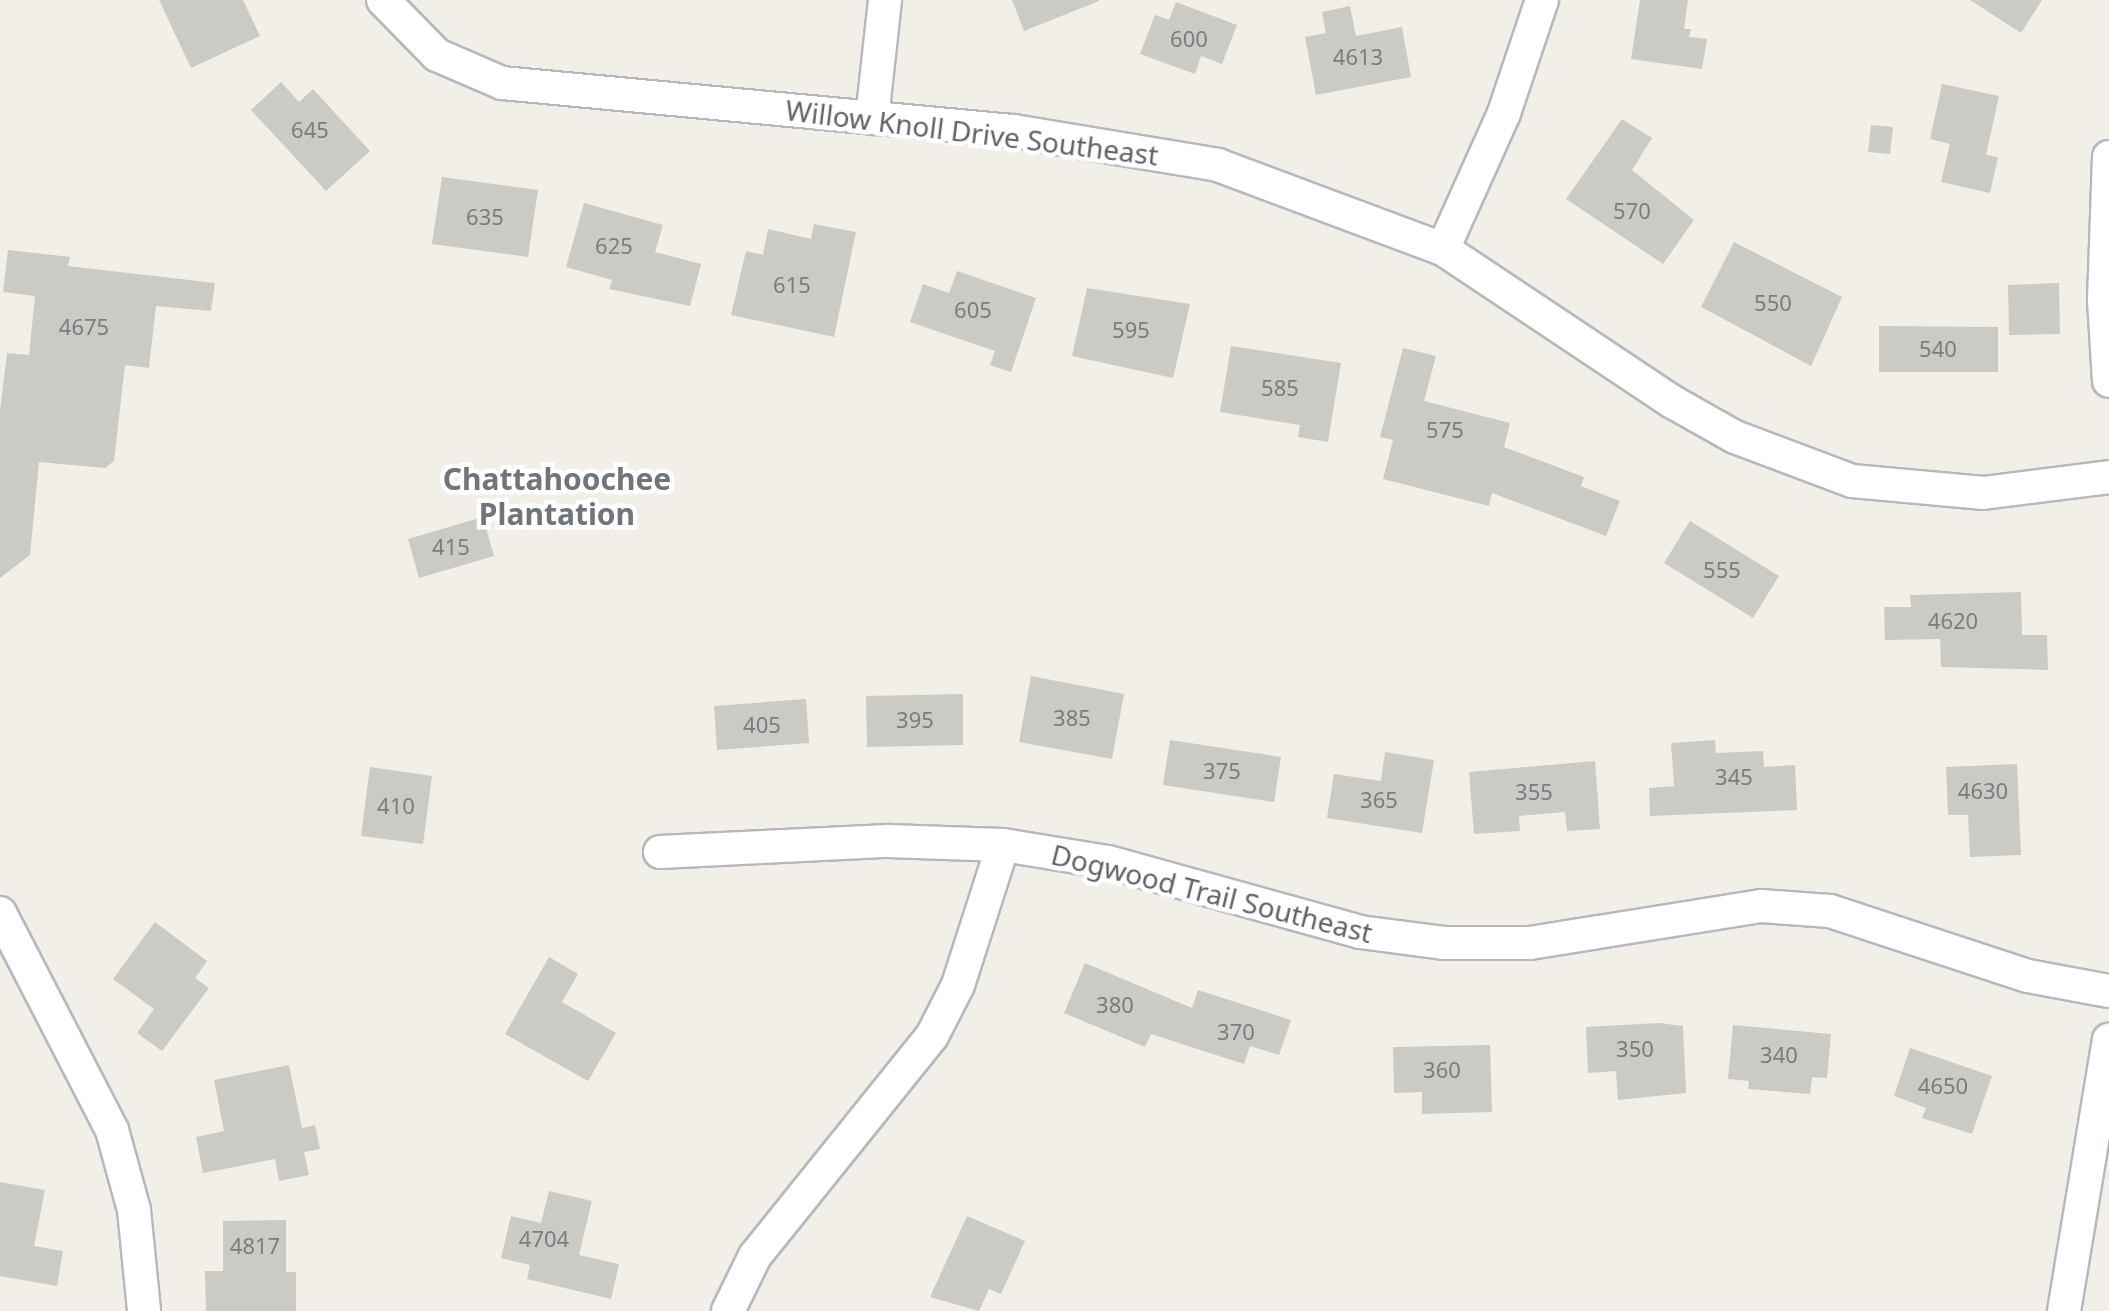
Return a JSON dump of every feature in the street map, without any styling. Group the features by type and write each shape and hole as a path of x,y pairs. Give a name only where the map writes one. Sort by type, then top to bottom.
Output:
{"street":[{"name":"Willow Knoll Drive Southeast","path":"383,0 437,56 502,83 1074,140 1218,165 1444,249 1671,401 1796,464 1911,492 1983,493 2109,477"},
{"path":"872,118 886,0"},
{"path":"1444,249 1504,113 1542,0"},
{"path":"2109,157 2104,300 2109,380"},
{"name":"Dogwood Trail Southeast","path":"660,852 888,841 1003,845 1108,862 1360,932 1443,943 1530,943 1760,906 1830,911 2028,976 2109,992"},
{"path":"728,1311 755,1256 932,1036 958,985 1003,845"},
{"path":"0,913 112,1130 134,1210 144,1311"},
{"path":"2064,1311 2109,1040"}],"building":[{"path":"159,0 243,0 260,36 191,68"},
{"path":"1012,0 1099,0 1099,1 1024,31"},
{"path":"1640,0 1688,0 1684,29 1691,29 1689,37 1707,39 1702,69 1631,59"},
{"path":"1970,0 2042,0 2021,33"},
{"path":"1176,2 1237,25 1222,64 1201,56 1195,74 1140,54 1155,15 1169,20"},
{"path":"1350,6 1356,36 1402,27 1411,77 1316,95 1305,37 1326,33 1322,12"},
{"path":"281,82 299,102 313,89 370,151 326,191 251,110"},
{"path":"1942,84 1999,96 1986,155 1998,157 1990,193 1941,182 1950,144 1930,139"},
{"path":"1622,119 1652,138 1632,170 1694,220 1663,264 1566,199"},
{"path":"1871,125 1893,127 1890,154 1868,152"},
{"path":"442,177 538,190 528,257 432,244"},
{"path":"584,203 663,225 655,252 701,264 690,306 609,289 612,280 566,267"},
{"path":"814,224 856,232 834,337 731,315 746,251 763,255 768,229 811,239"},
{"path":"1734,242 1842,297 1811,366 1701,307"},
{"path":"8,250 70,257 68,266 215,283 211,311 156,306 149,368 125,365 114,461 105,468 39,462 30,555 0,578 0,411 7,353 29,355 35,296 3,292"},
{"path":"957,271 1036,298 1011,372 990,365 995,351 910,322 923,284 949,293"},
{"path":"2059,283 2060,334 2009,335 2008,285"},
{"path":"1087,288 1190,304 1173,378 1072,356"},
{"path":"1879,326 1998,327 1998,372 1879,372"},
{"path":"1231,346 1341,363 1328,442 1298,437 1300,425 1220,412"},
{"path":"1403,348 1436,356 1424,401 1510,423 1504,447 1584,477 1581,486 1620,501 1606,536 1492,493 1489,506 1383,479 1393,440 1380,437"},
{"path":"483,517 494,556 419,578 408,539"},
{"path":"1690,521 1779,576 1753,618 1664,563"},
{"path":"2021,592 2022,635 2047,635 2048,670 1941,667 1940,639 1885,640 1884,607 1911,607 1910,595"},
{"path":"1031,676 1124,694 1112,759 1019,742"},
{"path":"963,694 963,745 867,747 866,696"},
{"path":"806,699 809,743 717,750 714,706"},
{"path":"1170,740 1281,757 1274,802 1163,785"},
{"path":"1715,740 1716,753 1763,751 1764,767 1795,765 1797,810 1650,816 1649,788 1674,786 1671,743"},
{"path":"1385,752 1434,760 1422,833 1327,818 1334,774 1381,781"},
{"path":"1595,761 1600,829 1567,831 1565,812 1519,816 1520,831 1474,834 1469,772"},
{"path":"2017,764 2021,855 1970,857 1968,815 1948,815 1946,767"},
{"path":"370,767 432,776 423,844 361,836"},
{"path":"155,922 207,961 195,978 209,988 162,1051 137,1033 154,1009 113,979"},
{"path":"549,957 578,974 562,1002 616,1033 588,1081 505,1034"},
{"path":"1085,963 1192,1008 1198,990 1291,1020 1279,1055 1250,1046 1244,1064 1151,1034 1145,1047 1064,1013"},
{"path":"1659,1023 1683,1026 1686,1093 1618,1100 1616,1071 1588,1073 1586,1027"},
{"path":"1733,1025 1831,1034 1827,1078 1812,1077 1810,1094 1748,1089 1749,1081 1728,1079"},
{"path":"1490,1045 1492,1112 1422,1114 1422,1092 1394,1093 1393,1047"},
{"path":"1910,1048 1992,1076 1972,1134 1922,1118 1926,1108 1894,1096"},
{"path":"289,1065 302,1128 315,1125 320,1149 304,1152 309,1175 279,1181 275,1159 203,1173 196,1137 224,1131 214,1080"},
{"path":"0,1182 45,1190 34,1246 63,1251 57,1286 0,1276"},
{"path":"549,1191 592,1201 579,1255 619,1264 611,1299 527,1279 530,1265 501,1258 511,1216 541,1223"},
{"path":"967,1216 1025,1241 1001,1294 989,1289 979,1311 930,1297"},
{"path":"286,1220 286,1272 296,1272 296,1311 206,1311 205,1271 223,1271 223,1221"}],"district":[{"name":"Chattahoochee Plantation","path":"557,496"}]}
